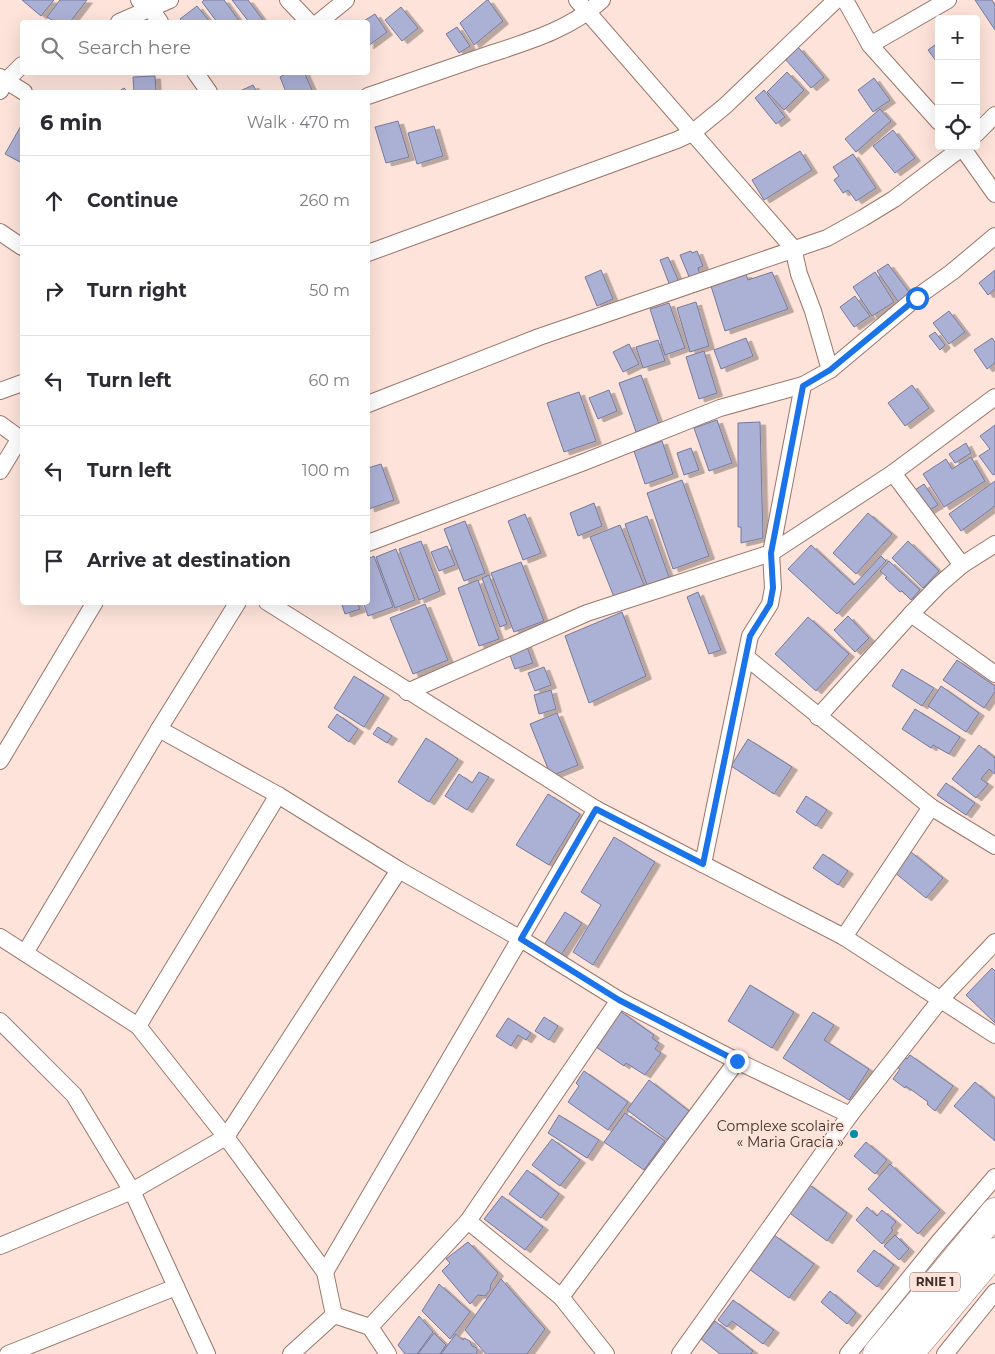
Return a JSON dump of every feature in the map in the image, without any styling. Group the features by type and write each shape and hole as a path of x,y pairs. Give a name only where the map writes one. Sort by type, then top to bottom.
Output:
{"highway":[{"name":"RNIE 1","path":"876,1354 995,1212"},
{"name":"RNIE 1","path":"909,1354 995,1252"}],"street":[{"path":"122,20 144,4 170,0"},
{"path":"288,0 308,20"},
{"path":"321,20 346,0"},
{"path":"578,0 793,248 799,274 813,311 830,370"},
{"path":"370,95 529,41 569,24 588,13 602,0"},
{"path":"370,252 692,133 725,106 836,0"},
{"path":"845,0 870,45 935,118"},
{"path":"870,45 948,0"},
{"path":"144,4 158,20"},
{"path":"20,67 2,83 20,90"},
{"path":"197,75 208,90"},
{"path":"980,130 995,115"},
{"path":"370,403 539,337 793,248 827,238 894,199 958,150"},
{"path":"964,150 995,194"},
{"path":"0,232 20,246"},
{"path":"370,542 584,462 720,408 803,386 830,370 995,236"},
{"path":"0,391 20,384"},
{"path":"703,864 750,636 770,604 773,588 771,553 803,386"},
{"path":"407,692 587,613 771,553 893,473 995,398"},
{"path":"0,424 20,438"},
{"path":"0,471 20,441"},
{"path":"893,473 962,565"},
{"path":"818,717 911,614 962,565 995,544"},
{"path":"0,761 92,605"},
{"path":"25,953 159,729 236,605"},
{"path":"272,605 407,692 596,809 844,937 995,1035"},
{"path":"911,614 995,674"},
{"path":"746,657 931,807 995,846"},
{"path":"159,729 278,795 400,870 521,939 619,1000 737,1061 850,1115"},
{"path":"138,1026 278,795"},
{"path":"844,937 931,807"},
{"path":"325,1272 596,809"},
{"path":"0,1246 132,1191 226,1137 400,870"},
{"path":"0,937 138,1026 226,1137 325,1272 334,1314"},
{"path":"680,1354 850,1115 941,999 995,942"},
{"path":"370,1327 468,1221 619,1000"},
{"path":"0,1021 74,1095 132,1191 206,1354"},
{"path":"561,1297 737,1061"},
{"path":"848,1354 938,1243 995,1177"},
{"path":"468,1221 561,1297 606,1354"},
{"path":"8,1354 176,1287"},
{"path":"950,1352 995,1292"},
{"path":"334,1314 370,1327 388,1354"},
{"path":"291,1354 334,1314"}],"building":[{"path":"22,0 54,0 41,16"},
{"path":"60,0 87,0 72,20 52,20 47,17"},
{"path":"204,0 224,0 239,20 216,20 202,2"},
{"path":"232,0 248,0 263,20 247,20"},
{"path":"487,0 503,21 474,45 460,23"},
{"path":"975,0 992,0 995,5 995,30"},
{"path":"197,6 208,20 181,20"},
{"path":"401,7 418,28 402,41 385,20"},
{"path":"375,14 387,32 370,45 370,20 365,20"},
{"path":"457,27 470,46 459,53 446,34"},
{"path":"935,45 935,60 928,50"},
{"path":"798,47 824,77 811,88 785,59"},
{"path":"787,72 804,90 784,110 767,92"},
{"path":"284,75 305,75 312,90 285,90 280,77"},
{"path":"155,76 156,90 134,90 133,77"},
{"path":"874,78 890,100 873,112 858,90"},
{"path":"253,85 256,90 242,90"},
{"path":"764,90 785,117 776,124 755,98"},
{"path":"880,109 891,121 856,152 845,139"},
{"path":"398,121 409,157 386,163 375,127"},
{"path":"434,126 443,156 417,164 408,133"},
{"path":"20,128 20,162 5,154"},
{"path":"893,130 915,158 895,173 873,146"},
{"path":"800,151 812,170 764,200 752,180"},
{"path":"853,154 876,188 856,201 848,190 843,193 834,180 839,176 833,167"},
{"path":"691,251 692,253 697,251 703,266 698,268 700,275 690,279 680,255"},
{"path":"668,257 679,282 670,286 660,260"},
{"path":"888,264 912,296 899,303 877,271"},
{"path":"601,270 613,299 597,306 585,277"},
{"path":"995,270 995,289 988,295 979,283"},
{"path":"772,272 788,309 725,331 711,286 746,274 748,280"},
{"path":"875,272 894,302 872,316 853,287"},
{"path":"855,296 870,316 854,327 840,307"},
{"path":"696,302 709,346 690,352 677,308"},
{"path":"669,303 685,348 665,355 650,309"},
{"path":"949,311 965,332 949,344 933,323"},
{"path":"935,332 945,345 940,350 929,336"},
{"path":"746,338 753,356 721,369 714,350"},
{"path":"992,338 995,342 995,363 987,369 974,350"},
{"path":"658,340 665,361 643,368 636,347"},
{"path":"629,344 639,364 623,372 613,352"},
{"path":"704,351 717,393 699,399 686,357"},
{"path":"641,375 659,424 636,432 619,383"},
{"path":"912,385 929,408 905,426 888,403"},
{"path":"609,390 617,411 598,419 589,398"},
{"path":"579,392 596,441 564,452 547,403"},
{"path":"717,420 732,463 709,471 694,428"},
{"path":"760,422 763,538 741,543 741,527 738,527 738,423"},
{"path":"995,425 995,474 993,475 979,456 990,449 980,436"},
{"path":"662,441 673,474 645,484 634,451"},
{"path":"966,443 971,453 955,463 949,454"},
{"path":"691,448 699,470 684,475 677,453"},
{"path":"971,457 985,481 944,507 923,474 946,459 952,469"},
{"path":"381,464 394,500 370,509 370,467"},
{"path":"682,480 709,556 673,569 647,493"},
{"path":"995,481 995,506 961,531 949,514"},
{"path":"924,484 938,505 928,511 915,490"},
{"path":"594,503 602,526 578,536 570,513"},
{"path":"868,513 892,534 856,574 833,553"},
{"path":"525,514 541,553 523,560 508,521"},
{"path":"647,516 669,577 647,585 625,524"},
{"path":"465,521 485,573 464,581 444,529"},
{"path":"620,525 644,585 614,597 590,537"},
{"path":"421,541 440,591 419,600 399,549"},
{"path":"908,541 939,571 923,588 892,558"},
{"path":"811,545 854,585 881,556 886,561 837,614 788,569"},
{"path":"447,546 455,565 439,571 431,552"},
{"path":"396,549 415,600 395,608 376,557"},
{"path":"374,556 393,607 368,616 364,605 370,605 370,558"},
{"path":"889,561 920,590 911,600 885,578 887,577 880,571"},
{"path":"521,562 544,621 514,632 491,573"},
{"path":"489,575 507,624 500,627 482,578"},
{"path":"478,580 499,639 479,646 458,588"},
{"path":"698,592 721,650 709,654 687,597"},
{"path":"425,604 448,660 413,674 390,618"},
{"path":"342,605 358,605 360,609 345,614"},
{"path":"622,612 646,676 589,703 565,636"},
{"path":"848,616 869,638 855,652 834,630"},
{"path":"808,617 849,654 816,691 775,654"},
{"path":"526,644 533,663 515,669 508,650"},
{"path":"957,660 995,686 995,692 984,708 943,680"},
{"path":"544,667 551,685 535,691 528,673"},
{"path":"902,669 934,688 922,706 892,686"},
{"path":"354,676 384,695 364,727 334,708"},
{"path":"941,686 979,713 966,732 928,706"},
{"path":"551,690 556,709 539,714 534,695"},
{"path":"915,709 960,737 949,754 933,745 931,748 902,729"},
{"path":"557,713 578,765 551,776 530,724"},
{"path":"337,714 358,729 349,742 328,727"},
{"path":"378,727 392,736 387,743 373,734"},
{"path":"426,738 458,759 429,802 398,782"},
{"path":"748,739 792,767 774,794 731,766"},
{"path":"979,745 995,758 995,774 989,769 981,779 988,784 976,798 952,779"},
{"path":"479,772 489,777 467,810 445,796 459,774 472,783"},
{"path":"946,783 975,803 966,815 937,795"},
{"path":"548,794 580,814 549,865 516,845"},
{"path":"806,796 827,810 816,826 796,812"},
{"path":"614,837 655,862 593,965 573,952 601,905 581,892"},
{"path":"911,852 943,878 926,898 894,872"},
{"path":"823,854 848,871 838,885 813,868"},
{"path":"565,912 582,923 561,955 544,945"},
{"path":"992,968 995,971 995,1023 966,995"},
{"path":"750,985 794,1012 772,1048 728,1021"},
{"path":"620,1011 654,1035 652,1038 659,1043 655,1049 661,1053 645,1075 626,1063 624,1066 596,1047"},
{"path":"813,1012 834,1025 824,1040 869,1069 849,1100 783,1058"},
{"path":"544,1017 558,1026 549,1040 535,1031"},
{"path":"508,1018 531,1033 526,1040 518,1035 511,1046 496,1036"},
{"path":"902,1055 907,1059 910,1055 953,1086 935,1111 927,1104 928,1102 893,1079 900,1069 895,1066"},
{"path":"584,1071 628,1102 608,1130 568,1102 579,1086 576,1083"},
{"path":"649,1080 689,1111 667,1140 627,1110"},
{"path":"975,1082 995,1099 995,1141 954,1106"},
{"path":"625,1113 665,1141 644,1170 604,1142"},
{"path":"559,1115 599,1140 587,1158 548,1133"},
{"path":"552,1139 580,1160 560,1186 532,1165"},
{"path":"866,1142 887,1160 875,1174 854,1156"},
{"path":"890,1164 940,1210 918,1234 868,1189"},
{"path":"527,1170 559,1194 541,1218 509,1194"},
{"path":"807,1183 847,1213 827,1241 787,1211"},
{"path":"502,1196 543,1227 525,1250 484,1219"},
{"path":"867,1207 877,1216 882,1210 896,1222 891,1228 893,1230 882,1244 856,1220"},
{"path":"774,1235 814,1264 789,1298 749,1269"},
{"path":"895,1235 909,1249 899,1260 884,1246"},
{"path":"468,1242 498,1273 485,1296 478,1295 470,1304 442,1271 450,1263 446,1259"},
{"path":"874,1250 894,1265 877,1287 857,1271"},
{"path":"501,1279 545,1329 527,1354 486,1354 465,1330"},
{"path":"439,1284 470,1312 450,1339 422,1311"},
{"path":"830,1291 856,1313 847,1324 821,1302"},
{"path":"733,1300 774,1330 763,1344 732,1321 727,1327 718,1320"},
{"path":"419,1316 433,1332 417,1354 405,1354 398,1345"},
{"path":"715,1321 753,1351 750,1354 720,1354 701,1339"},
{"path":"434,1333 446,1345 440,1354 418,1354"},
{"path":"456,1334 463,1340 464,1338 470,1341 472,1346 477,1348 477,1354 441,1354"}],"place":[{"name":"Complexe scolaire « Maria Gracia »","path":"854,1134"}],"route":[{"path":"737,1061 619,1000 521,939 596,809 703,864 750,636 770,604 773,588 771,553 803,386 830,370 917,298"}]}
